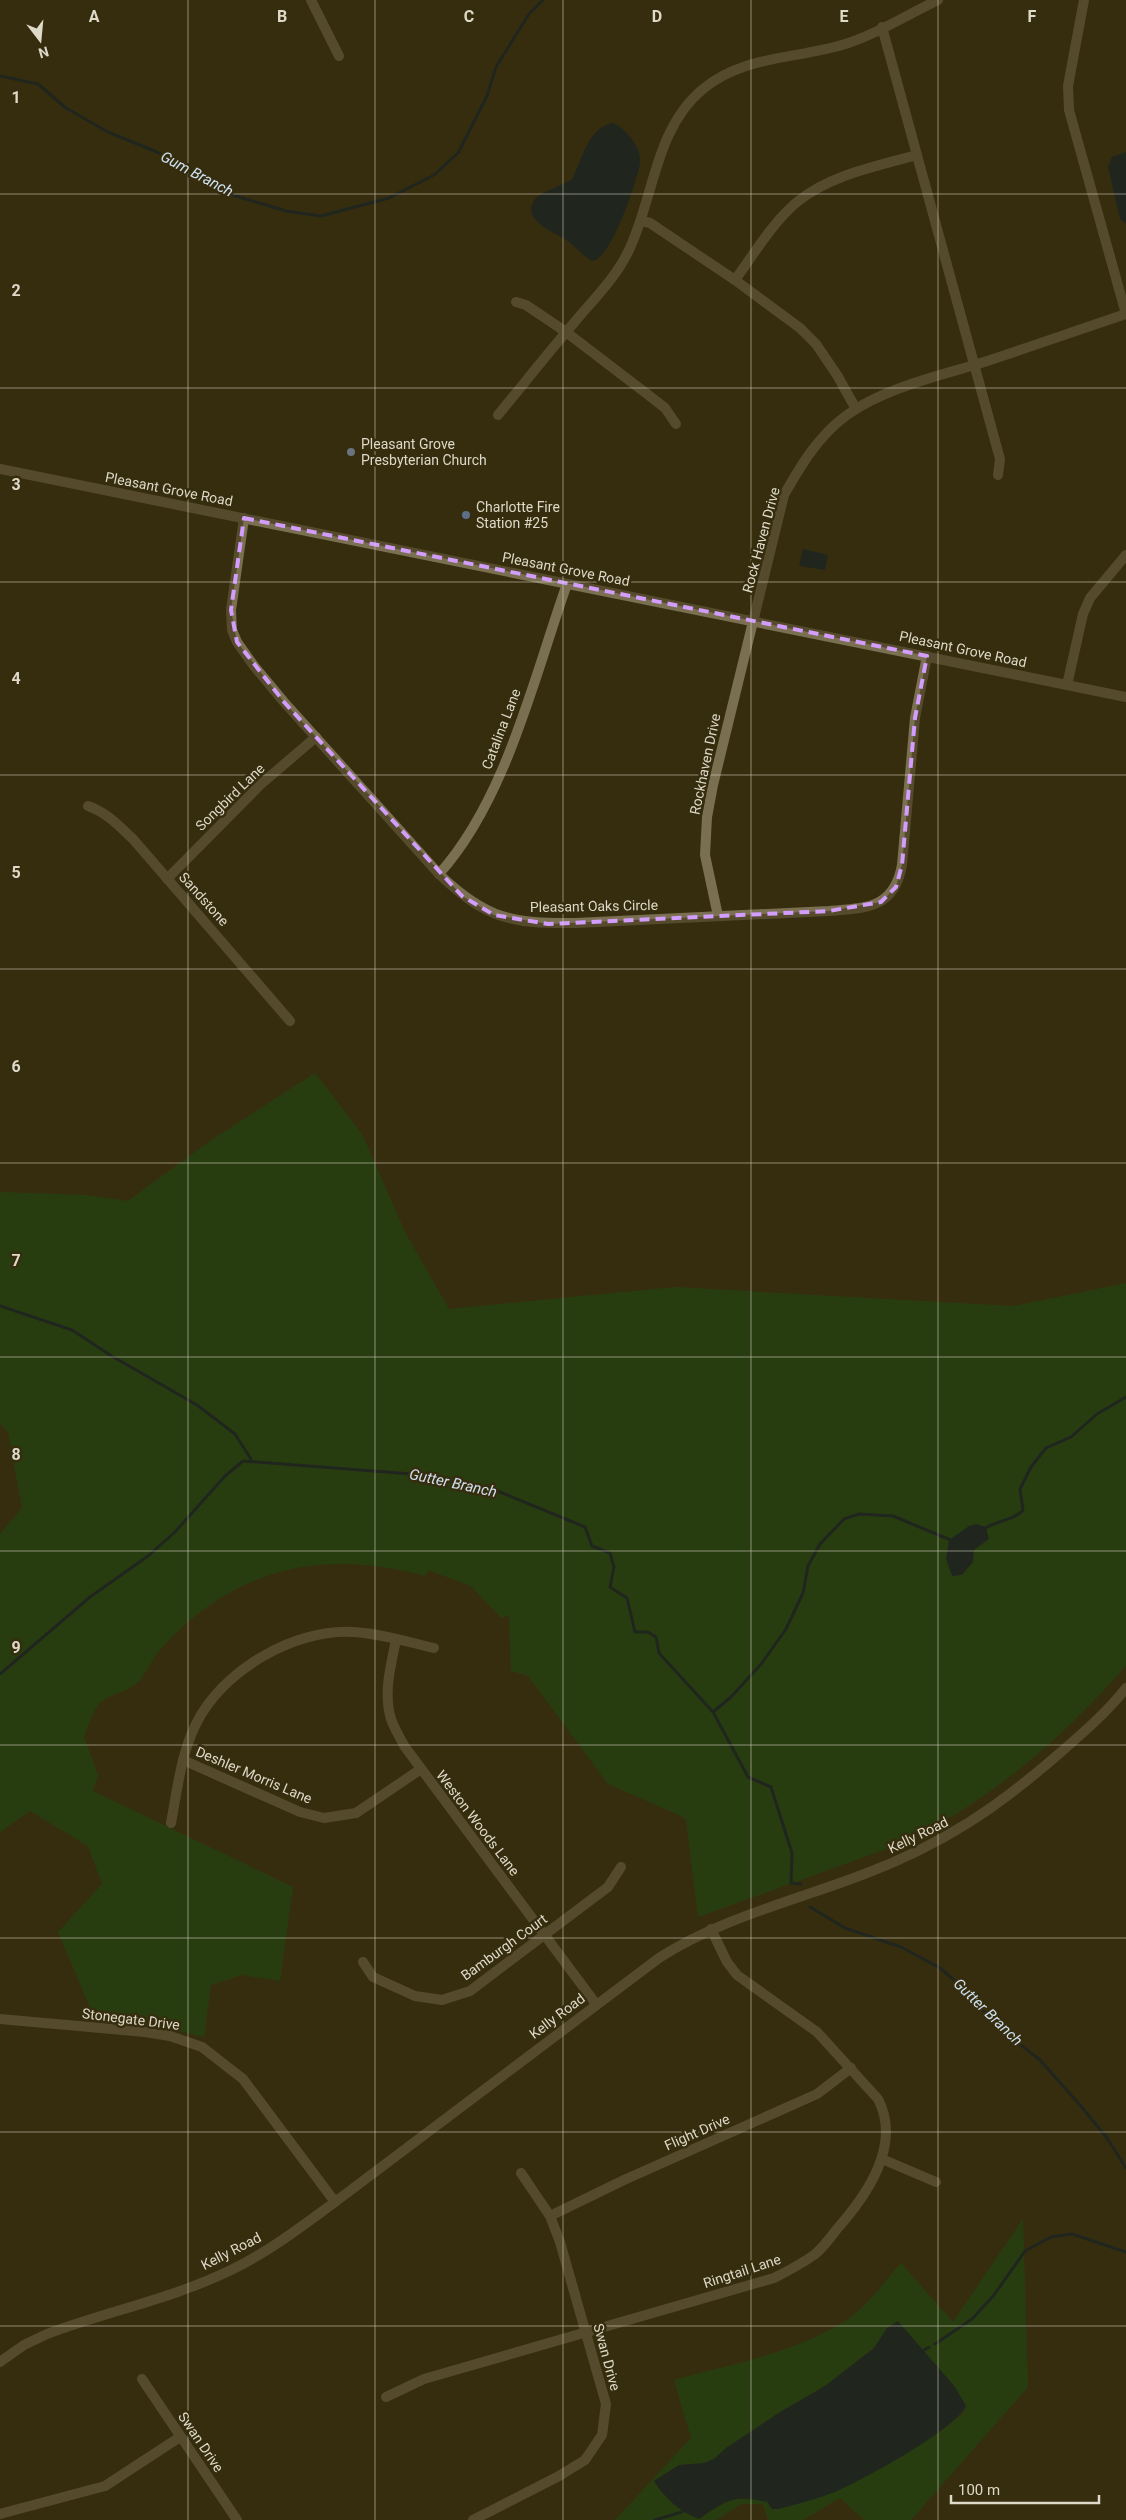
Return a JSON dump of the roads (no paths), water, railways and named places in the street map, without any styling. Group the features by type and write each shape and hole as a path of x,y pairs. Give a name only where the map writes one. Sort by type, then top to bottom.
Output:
{"street":[{"path":"311,0 338,56"},
{"path":"498,415 616,271 628,253 641,220 667,138 684,109 702,89 725,74 752,63 843,44 938,0"},
{"path":"1084,0 1068,86 1070,110 1126,314"},
{"path":"882,27 1000,459 998,475"},
{"path":"735,280 781,217 820,186 840,178 917,155"},
{"path":"641,220 735,280 805,333 837,375 856,409"},
{"path":"516,302 526,305 566,332 665,408 676,424"},
{"name":"Rock Haven Drive","path":"754,621 784,495 801,465 822,437 856,409 920,382 1126,314"},
{"name":"Pleasant Grove Road","path":"0,468 1126,697"},
{"name":"Pleasant Oaks Circle","path":"244,518 232,591 232,630 248,659 439,874 477,906 494,914 524,922 576,923 863,908 882,902 891,894 899,881 902,865 915,718 927,656"},
{"path":"1067,685 1083,614 1090,598 1126,555"},
{"name":"Catalina Lane","path":"439,874 467,837 492,789 525,708 567,584"},
{"name":"Rockhaven Drive","path":"718,916 705,855 707,816 723,739 754,621"},
{"name":"Songbird Lane","path":"167,879 260,785 316,737"},
{"name":"Sandstone","path":"88,806 98,809 116,824 167,879 290,1022"},
{"path":"171,1823 183,1760 196,1724 227,1682 267,1652 311,1636 352,1632 434,1648"},
{"name":"Weston Woods Lane","path":"396,1640 388,1682 391,1719 405,1748 596,2004"},
{"name":"Kelly Road","path":"0,2362 24,2345 47,2334 201,2282 233,2269 285,2238 659,1958 710,1929 742,1916 864,1875 942,1841 995,1807 1030,1779 1077,1738 1126,1688"},
{"name":"Deshler Morris Lane","path":"183,1760 300,1812 324,1818 356,1813 420,1768"},
{"name":"Bamburgh Court","path":"363,1962 373,1976 415,1996 442,2000 470,1991 608,1887 621,1867"},
{"name":"Ringtail Lane","path":"386,2397 424,2379 774,2278 816,2254 855,2208 882,2159 886,2135 884,2112 874,2093 817,2032 737,1975 727,1962 710,1929"},
{"name":"Stonegate Drive","path":"0,2019 170,2036 202,2047 243,2079 335,2202"},
{"name":"Flight Drive","path":"550,2216 624,2180 817,2094 851,2068"},
{"path":"882,2159 936,2182"},
{"name":"Swan Drive","path":"473,2520 559,2476 585,2460 602,2435 606,2404 550,2216 520,2173"},
{"name":"Swan Drive","path":"142,2380 237,2520"},
{"path":"0,2514 104,2486 180,2437"}],"water":[{"path":"613,123 633,140 639,152 640,164 634,187 615,234 608,247 593,261 583,255 569,242 535,220 531,207 538,196 572,179 592,137 604,126"},
{"path":"1126,152 1126,224 1120,219 1108,167 1112,157"},
{"path":"803,549 828,555 825,570 799,566"},
{"path":"976,1524 986,1527 989,1539 974,1550 973,1562 962,1575 952,1576 946,1559 949,1540 969,1526"},
{"path":"898,2321 955,2387 966,2406 958,2417 944,2429 866,2477 835,2492 779,2509 772,2509 767,2502 738,2499 724,2503 699,2519 686,2513 674,2504 658,2488 654,2481 679,2465 704,2463 714,2459 726,2448 780,2412 825,2386 874,2348 887,2328"}],"waterway":[{"name":"Gum Branch","path":"0,76 38,84 66,108 108,132 157,152 233,195 286,211 321,216 389,198 434,175 458,153 487,96 496,67 529,14 543,0"},
{"path":"0,1306 72,1330 110,1355 197,1405 235,1434 251,1459"},
{"path":"984,1529 1015,1516 1023,1510 1020,1489 1031,1467 1046,1448 1071,1437 1097,1414 1126,1397"},
{"name":"Gutter Branch","path":"0,1674 90,1597 148,1556 175,1532 225,1476 243,1461 412,1474 495,1490 585,1527 592,1546 610,1553 614,1567 610,1587 627,1598 635,1632 648,1632 656,1637 659,1653 713,1712 748,1777 771,1787 792,1853 791,1883 801,1884"},
{"path":"713,1712 731,1697 762,1663 786,1629 803,1593 808,1566 820,1544 844,1519 859,1514 893,1516 953,1541"},
{"name":"Gutter Branch","path":"810,1907 845,1928 901,1947 940,1968 960,1985 998,2027 1040,2060 1107,2138 1126,2168"},
{"path":"935,2344 972,2319 994,2295 1025,2251 1051,2237 1072,2234 1126,2252"},
{"path":"921,2352 929,2347"},
{"path":"655,2520 682,2512 684,2509"}],"place":[{"name":"Pleasant Grove Presbyterian Church","path":"351,452"},
{"name":"Charlotte Fire Station #25","path":"466,515"}]}
